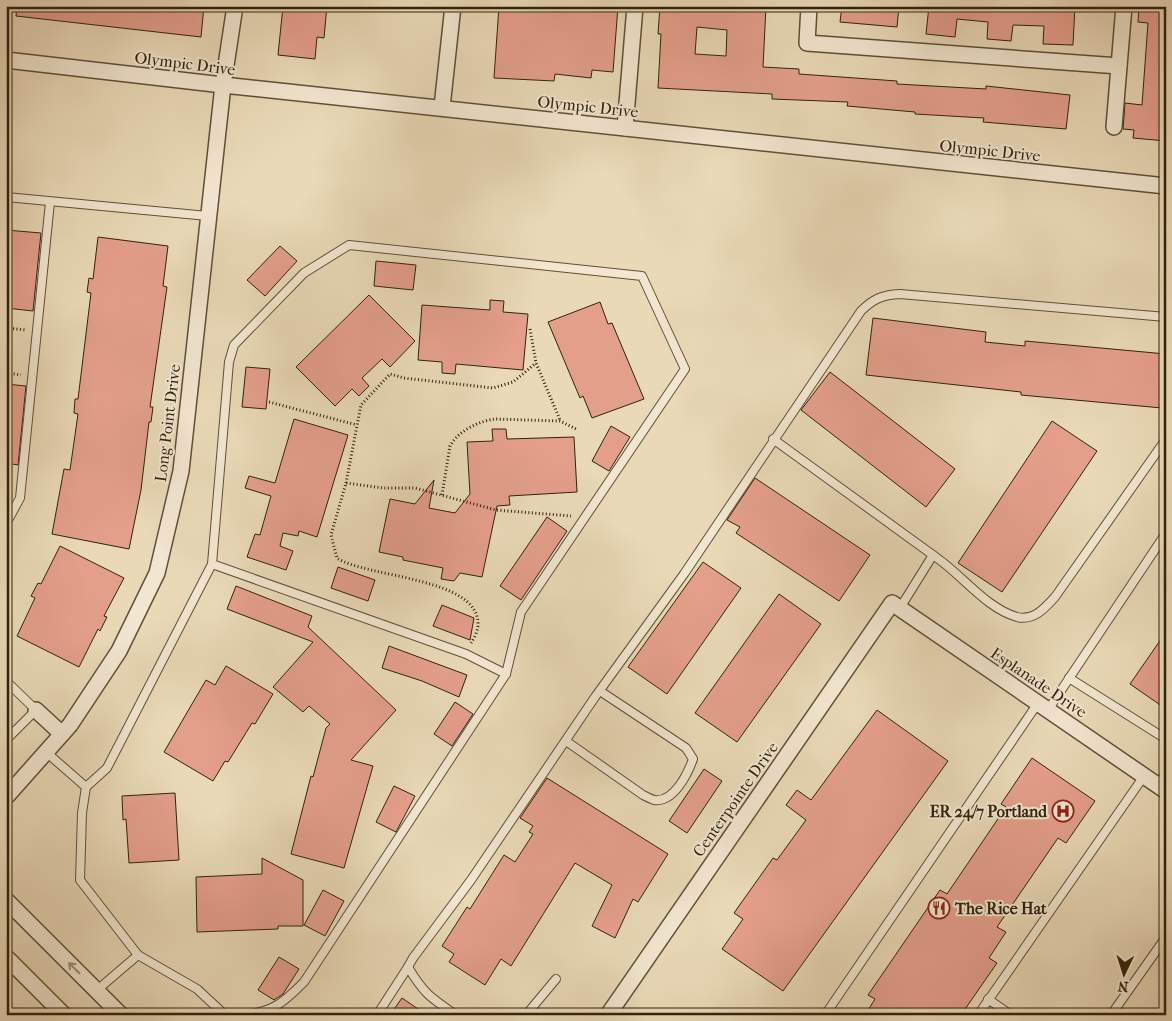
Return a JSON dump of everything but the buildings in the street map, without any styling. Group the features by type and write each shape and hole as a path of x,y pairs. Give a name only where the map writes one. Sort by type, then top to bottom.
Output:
{"street":[{"name":"Long Point Drive","path":"6,797 62,734 119,651 156,573 181,471 223,85 235,6"},
{"path":"442,107 453,6"},
{"path":"625,128 635,6"},
{"path":"809,6 807,43 1119,66"},
{"path":"1114,126 1124,6"},
{"name":"Olympic Drive","path":"6,60 1166,186"},
{"name":"Esplanade Drive","path":"896,606 1144,776 1163,783"},
{"name":"Centerpointe Drive","path":"608,1015 896,606"},
{"path":"36,710 62,734"},
{"path":"6,900 121,1015"},
{"path":"6,957 64,1015"}],"lane":[{"path":"6,197 208,216"},
{"path":"6,524 20,498 50,202"},
{"path":"225,1015 197,989 138,955 80,880 82,813 86,787 107,768 212,564 229,362 234,345 304,273 349,245 642,276 685,369 521,612 506,674 304,982 283,1004 263,1012 244,1015"},
{"path":"377,1015 412,958 471,880 600,691 684,574 860,312 871,301 883,295 900,294 1166,317"},
{"path":"773,439 934,555 996,606 1018,617 1034,616 1045,609 1055,597 1166,439"},
{"path":"825,1015 1042,706 1069,678 1166,533"},
{"path":"896,606 934,555"},
{"path":"212,564 466,654 506,674"},
{"path":"1069,678 1166,739"},
{"path":"6,681 36,710 6,740"},
{"path":"566,741 643,795 656,800 670,796 688,772 693,759 686,748 600,691"},
{"path":"46,752 86,787"},
{"path":"978,1015 1144,776"},
{"path":"1111,1015 1166,938"},
{"path":"96,990 138,955"},
{"path":"408,967 429,997 456,1015"},
{"path":"526,1015 556,979"},
{"path":"988,999 1011,1015"}],"path":[{"path":"6,328 37,331"},
{"path":"530,329 536,363 560,421"},
{"path":"466,654 478,626 477,617 470,604 460,596 435,586 337,558 331,535 346,483 357,425 362,405 390,374 404,378 493,388 513,382 536,363"},
{"path":"6,381 8,374 32,377"},
{"path":"269,402 357,425"},
{"path":"442,495 450,446 454,439 465,430 495,419 560,421 578,430"},
{"path":"346,483 377,487 415,488 496,510 584,518"}],"place":[{"name":"ER 24/7 Portland","path":"1063,811"},
{"name":"The Rice Hat","path":"939,908"}]}
